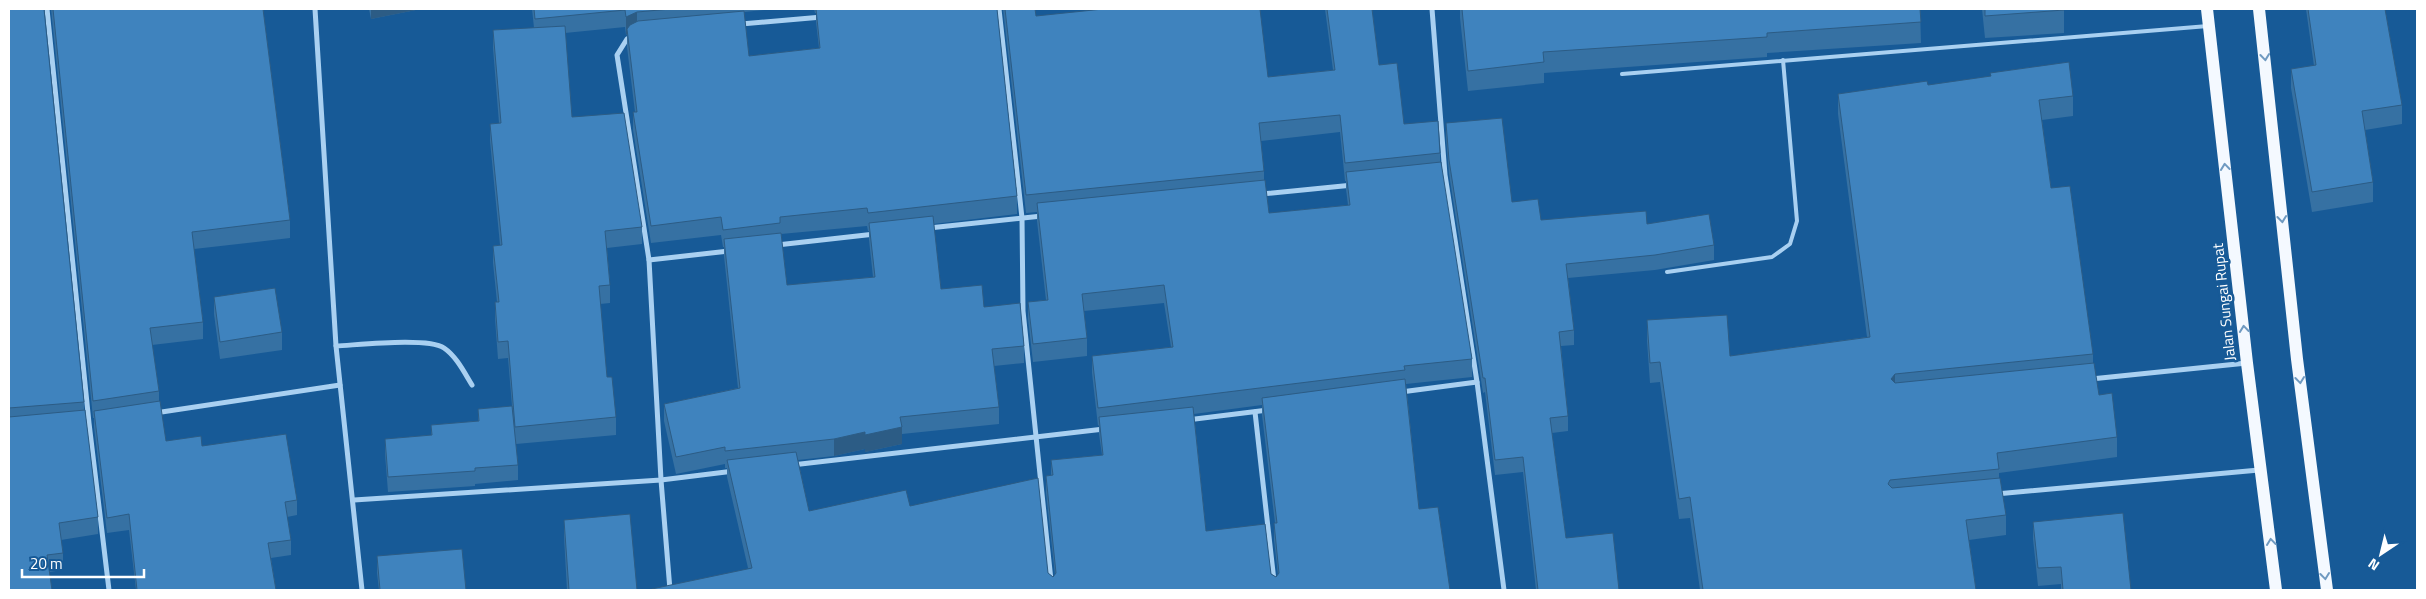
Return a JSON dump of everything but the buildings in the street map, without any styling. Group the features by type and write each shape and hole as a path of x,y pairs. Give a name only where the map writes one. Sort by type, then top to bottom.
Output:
{"main road":[{"name":"Jalan Sungai Rupat","path":"2207,9 2276,590"},
{"path":"2259,9 2297,359 2327,590"}],"street":[{"path":"46,9 89,423 109,590"},
{"path":"315,9 336,346 354,500 362,590"},
{"path":"999,9 1022,218 1023,311 1034,437 1052,590"},
{"path":"1432,9 1445,176 1477,382 1504,590"},
{"path":"734,25 831,16"},
{"path":"637,34 627,39 617,54 649,260 661,480 670,590"},
{"path":"1436,176 1445,176"},
{"path":"1258,194 1357,184"},
{"path":"924,229 1052,215"},
{"path":"767,246 885,233"},
{"path":"649,260 738,250"},
{"path":"336,346 426,342 443,347 457,362 472,385"},
{"path":"2081,380 2248,363"},
{"path":"1390,394 1477,382"},
{"path":"147,414 340,386"},
{"path":"1178,421 1274,410"},
{"path":"1255,412 1275,590"},
{"path":"80,424 98,421"},
{"path":"785,466 1111,429"},
{"path":"1989,495 2262,469"},
{"path":"354,500 661,480 737,471"}],"lane":[{"path":"1622,74 2209,26"},
{"path":"1667,272 1772,257 1790,244 1797,221 1782,60"}]}
